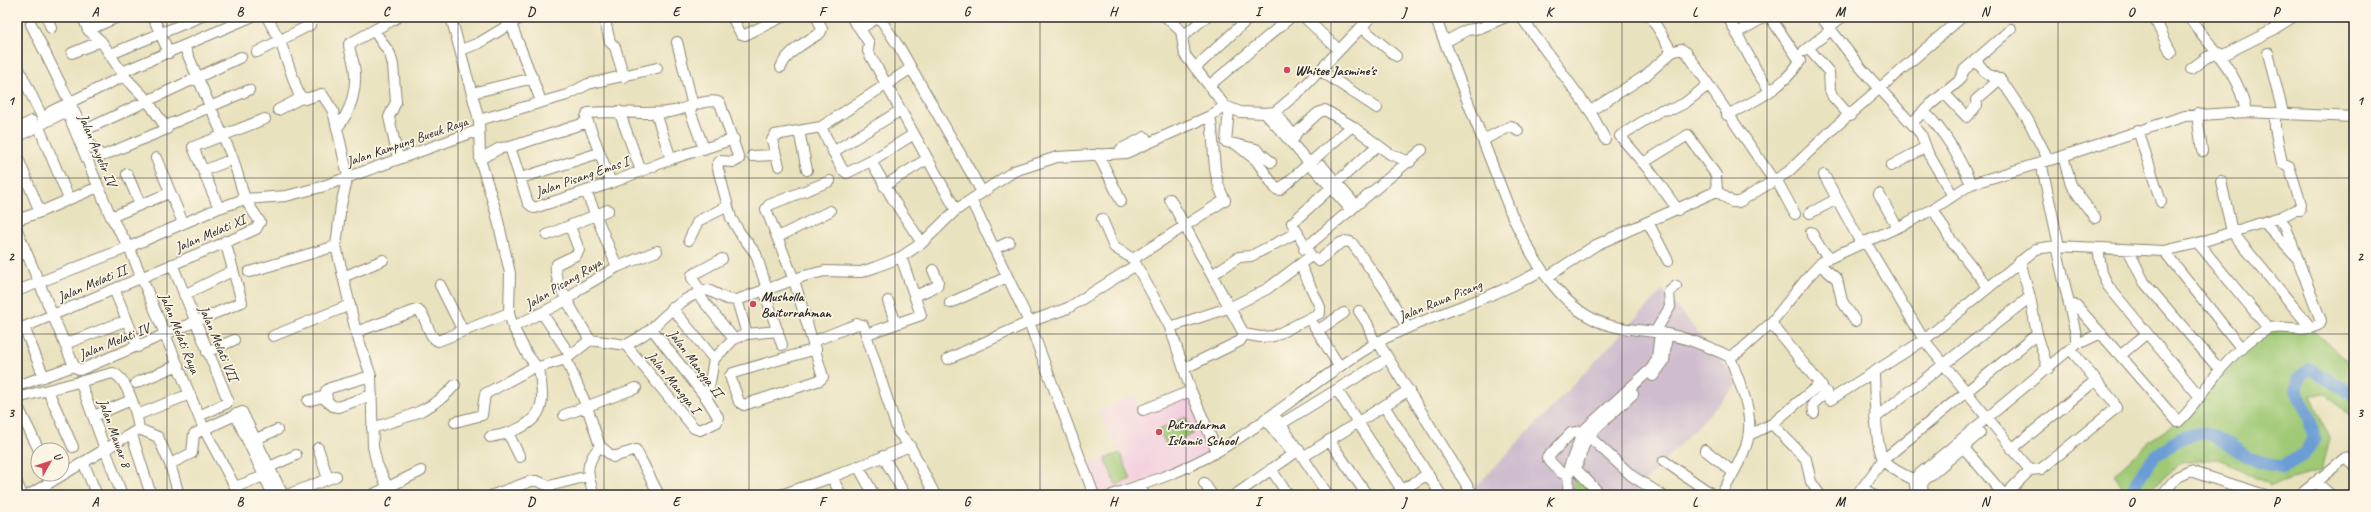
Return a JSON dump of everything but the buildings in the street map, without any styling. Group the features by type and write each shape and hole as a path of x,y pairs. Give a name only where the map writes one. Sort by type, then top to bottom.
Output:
{"street":[{"path":"47,17 51,28"},
{"path":"83,17 88,30 101,41 123,74 147,100 166,128"},
{"path":"88,30 118,17"},
{"path":"153,17 168,53"},
{"path":"111,54 200,17"},
{"path":"17,129 40,121 70,102 123,74 235,21 251,17"},
{"path":"267,17 280,41 301,98"},
{"path":"337,128 346,118 352,101 355,72 349,44 375,32 398,17"},
{"path":"451,17 461,50 479,125 541,101 566,95 588,84 624,77 657,68"},
{"path":"461,50 479,43 522,17"},
{"path":"604,17 610,42 615,46 624,77"},
{"path":"732,17 741,34 745,35 782,17"},
{"path":"781,67 783,61 797,48 820,33 822,29 817,17"},
{"path":"851,17 869,43 868,50 870,55 956,210"},
{"path":"860,29 878,17 982,192"},
{"path":"1166,17 1180,29 1185,55 1195,68 1227,107 1240,112 1270,112 1321,71 1371,17"},
{"path":"1182,37 1206,17"},
{"path":"1210,85 1291,17"},
{"path":"1304,17 1339,50"},
{"path":"1435,17 1518,228 1545,274 1575,307 1588,316 1612,326 1661,333 1704,345 1730,357 1746,401 1749,435 1744,452 1722,495"},
{"path":"1445,42 1467,30 1480,28 1506,17"},
{"path":"1521,17 1590,111 1605,139"},
{"path":"1650,17 1672,52"},
{"path":"1736,33 1765,17"},
{"path":"1727,115 1770,91 1790,74 1800,61 1770,17"},
{"path":"1821,17 1879,89 1921,134 1926,147 1953,196"},
{"path":"1798,56 1842,17"},
{"path":"1643,163 1688,135 1716,176 1717,191 1737,203 1795,166 1879,89 1962,17"},
{"path":"2154,17 2171,53"},
{"path":"2189,17 2220,54 2242,94 2246,112"},
{"path":"2272,17 2277,27"},
{"path":"2192,69 2207,58 2220,54 2277,27 2293,17"},
{"path":"1730,18 1736,33 1758,73 1770,91"},
{"path":"1195,68 1248,19"},
{"path":"31,24 91,146 102,156 166,128 210,106 249,90"},
{"path":"511,24 541,101"},
{"path":"257,52 310,25"},
{"path":"1361,27 1396,56"},
{"path":"1912,123 1923,111 1959,81 1961,74 1975,60 2011,29"},
{"path":"375,32 391,56 396,102 389,117 398,158"},
{"path":"72,53 101,41"},
{"path":"677,42 691,107 704,149"},
{"path":"184,46 233,159 245,199"},
{"path":"1808,48 1829,72 1830,90 1833,97 1850,116"},
{"path":"1590,111 1645,76 1672,52 1681,49 1685,51 1727,115 1775,180 1795,214"},
{"path":"1771,323 1823,388 1830,400 1874,374 1924,340 2036,249 2059,246 2129,251 2164,251 2198,243 2279,218 2295,210 2300,210 2302,204 2289,166 2282,163 2275,128 2279,113 2268,53"},
{"path":"83,131 241,57"},
{"path":"1917,495 1918,482 2048,369 2073,352 2077,339 2044,160 2028,120 2000,79 1987,74 1975,60"},
{"path":"17,65 69,199"},
{"path":"779,166 772,140 775,136 821,127 910,69"},
{"path":"1321,71 1376,108"},
{"path":"472,93 533,78"},
{"path":"1944,94 1967,117 1977,105 1977,100 2000,79"},
{"path":"1678,210 1643,163 1620,138 1620,134 1661,110 1673,109 1685,104 1708,85"},
{"path":"278,110 301,98 305,99 319,94 324,95 334,111 348,176 341,205 336,246 356,332 371,376 372,447 377,464 389,490"},
{"path":"611,183 586,117 588,113 619,111 656,113 691,107 715,100 721,104 734,139 738,161 720,161 717,165 731,218 740,234 756,254 782,345"},
{"path":"455,422 482,415 484,394 538,366 568,357 590,340 626,345 652,328 672,308 699,293 708,290 727,299 738,300 766,289 825,271 861,272 901,257 922,243 956,210 1014,171 1057,158 1119,153 1133,150 1163,133 1207,117 1227,107"},
{"path":"1227,107 1226,141 1256,149 1270,163 1274,187 1279,190 1352,126"},
{"path":"833,152 901,110"},
{"path":"619,111 641,171"},
{"path":"1294,135 1322,111 1331,112 1352,126 1377,146 1410,162"},
{"path":"1923,111 1936,124 1951,146 1971,184"},
{"path":"1270,112 1294,135 1313,161"},
{"path":"1270,112 1354,208"},
{"path":"1730,357 1740,352 1771,323 1807,278 1820,265 1830,258 1933,209 1971,184 2044,160 2063,156 2138,130 2177,118 2197,114 2246,112 2354,117"},
{"name":"Jalan Anyelir IV","path":"17,137 40,121 63,113 68,114 98,187 112,217 129,247"},
{"path":"656,113 671,159"},
{"path":"2197,114 2202,151"},
{"path":"948,359 1029,322 1068,308 1184,226 1225,200 1220,191 1214,170 1207,117"},
{"path":"219,208 193,147 265,119"},
{"path":"480,159 500,148 510,147 588,122"},
{"name":"Jalan Kampung Bueuk Raya","path":"17,291 129,247 219,208 245,199 302,192 398,158 479,125 480,159 496,212 510,274 509,312 513,327 527,354 538,366"},
{"path":"1484,140 1511,126 1518,131"},
{"path":"821,127 842,169 847,173 871,161 914,134"},
{"path":"2138,130 2161,202"},
{"path":"799,131 807,170"},
{"name":"Jalan Pisang Emas I","path":"510,147 528,204 532,208 611,183 671,159 734,139"},
{"path":"1377,146 1293,221 1292,226 1307,252 1319,261 1340,243 1346,241 1352,243 1384,288 1407,327"},
{"path":"1891,166 1926,147"},
{"path":"1170,327 1231,307 1267,289 1300,264 1307,252 1354,208 1410,162 1422,150"},
{"path":"521,178 600,153"},
{"path":"1098,154 1121,201"},
{"path":"752,156 776,155"},
{"path":"17,156 40,212"},
{"path":"2063,156 2071,185 2095,218"},
{"path":"156,158 169,193 183,223"},
{"path":"203,171 233,159"},
{"path":"884,186 927,159"},
{"path":"871,161 884,186 922,243"},
{"path":"127,174 140,204"},
{"path":"1824,175 1835,200 1924,340 1965,393 2030,470"},
{"path":"830,181 768,206 766,210 794,280 815,345 824,375 822,379 744,405 739,402 730,376 733,373 815,345 859,323 867,334 898,432 910,446 935,495"},
{"path":"2221,181 2232,232 2311,328"},
{"path":"17,220 40,212 98,187"},
{"name":"Jalan Pisang Raya","path":"513,327 567,300 581,288 617,267 586,191"},
{"name":"Jalan Rawa Pisang","path":"1112,495 1142,490 1217,451 1339,366 1407,327 1545,274 1596,245 1678,210 1717,191"},
{"path":"112,217 169,193"},
{"path":"1879,194 1897,227"},
{"name":"Jalan Melati XI","path":"142,277 256,229 260,222 245,199"},
{"path":"1170,199 1231,307 1244,334"},
{"path":"971,200 1029,322 1094,495"},
{"path":"1810,213 1835,200"},
{"path":"689,240 698,221 728,206"},
{"path":"1933,209 1951,240 1988,288"},
{"path":"547,235 608,210"},
{"path":"778,237 830,211"},
{"path":"2076,305 2178,422 2191,411 2220,370 2242,349 2270,329 2311,328 2320,324 2320,318 2285,225 2279,218"},
{"path":"1102,219 1114,247 1135,262 1170,327 1185,368 1191,391 1217,451"},
{"path":"1648,222 1668,261"},
{"path":"2264,222 2297,257"},
{"path":"570,226 579,250 576,255 555,266 567,300 590,340"},
{"path":"17,230 22,254 40,282 74,366 17,386"},
{"path":"1811,232 1822,250 1830,258"},
{"path":"1212,275 1239,257 1251,256 1296,233"},
{"path":"184,295 232,271 226,242"},
{"path":"994,249 1009,242"},
{"path":"2198,243 2270,329"},
{"path":"249,272 336,246"},
{"path":"2059,246 2076,305 2082,342"},
{"name":"Jalan Melati Raya","path":"129,247 204,429 234,486 238,486 265,471"},
{"path":"2098,249 2106,282 2146,334 2200,397"},
{"path":"617,267 657,251"},
{"path":"2129,251 2144,282 2220,370"},
{"path":"2164,251 2182,276 2242,349"},
{"path":"867,334 920,315 901,257"},
{"path":"722,259 692,275 692,278 699,293 734,339"},
{"path":"343,277 383,260"},
{"path":"2020,261 2030,297 2037,334 2048,369"},
{"name":"Jalan Melati VII","path":"172,264 228,400 199,416"},
{"path":"1244,334 1260,338 1274,336 1319,315 1321,311 1300,264"},
{"path":"1820,265 1838,282 1842,301 1854,321"},
{"path":"914,296 937,286 938,281 933,270"},
{"name":"Jalan Melati IV","path":"74,366 80,370 166,336 242,302 232,271"},
{"name":"Jalan Melati II","path":"20,328 142,277"},
{"path":"950,303 1007,277"},
{"path":"440,285 463,331"},
{"path":"1571,482 1586,433 1653,376 1660,359 1661,333 1670,307 1669,292 1676,286"},
{"path":"114,289 138,347"},
{"path":"1876,418 2030,297"},
{"path":"738,300 747,334"},
{"path":"888,301 896,324"},
{"path":"273,336 350,305"},
{"path":"672,308 714,359"},
{"path":"356,332 416,310 421,314 436,340 463,331 509,312"},
{"path":"1359,311 1377,343 1409,390 1473,495"},
{"path":"542,312 568,357 600,446 613,457 636,450 659,495"},
{"path":"1317,331 1344,313"},
{"path":"1310,319 1339,366"},
{"path":"65,344 127,320"},
{"path":"20,328 44,377"},
{"name":"Jalan Mangga II","path":"652,328 707,399 717,415"},
{"path":"707,399 714,359 734,339 747,334 778,331"},
{"path":"1918,482 1963,447 1989,421 2073,352 2082,342 2101,333"},
{"path":"1185,368 1240,342 1244,334"},
{"path":"1874,495 1859,491 1883,460 2037,334"},
{"path":"2121,355 2146,334"},
{"path":"207,352 234,340"},
{"name":"Jalan Mangga I","path":"626,345 694,428 700,430 717,422 717,415"},
{"path":"1963,447 2005,495 2030,470 2041,469 2116,408 2113,401 2073,352"},
{"path":"1281,424 1388,358"},
{"path":"136,383 178,365"},
{"path":"490,437 508,433 529,422 539,410 541,404 538,366"},
{"path":"17,398 113,373 121,378 137,415 135,432 151,495"},
{"path":"1874,374 1876,418 1883,460 1890,466 1918,482 1923,495"},
{"path":"371,376 330,388 326,391 327,398 333,406 338,407 372,395"},
{"path":"2012,450 2096,380"},
{"name":"Jalan Mawar 8","path":"80,381 122,495"},
{"path":"372,428 407,417 439,402 455,385"},
{"path":"564,415 636,388"},
{"path":"1814,413 1813,404 1823,388"},
{"path":"1749,435 1772,424 1823,388"},
{"path":"1337,390 1358,422 1398,492 1428,474"},
{"path":"1234,495 1247,491 1271,469 1298,454 1329,440 1409,390"},
{"path":"48,391 73,446"},
{"path":"1143,410 1191,391"},
{"path":"137,415 190,394"},
{"path":"308,401 321,397 327,398"},
{"path":"94,416 131,400"},
{"path":"17,406 35,442"},
{"path":"1384,406 1441,495"},
{"path":"170,464 192,453 193,436 204,429 242,412 273,495"},
{"path":"1269,416 1281,424 1298,454"},
{"path":"1269,416 1328,495"},
{"path":"1772,424 1806,459 1811,482 1820,495"},
{"path":"252,440 277,430"},
{"path":"70,469 135,432 158,437 170,464 179,495"},
{"path":"508,433 520,457"},
{"path":"1601,495 1571,482 1547,458 1571,433 1586,433 1632,476 1662,495"},
{"path":"1329,440 1367,495"},
{"path":"594,495 588,476 590,461 600,446"},
{"path":"781,495 808,490 832,477 910,446"},
{"path":"287,495 332,477 318,448"},
{"path":"1706,450 1733,472"},
{"path":"265,471 296,455"},
{"path":"883,456 905,495"},
{"path":"2300,495 2312,484 2317,483 2345,458 2354,465"},
{"path":"1664,461 1713,495"},
{"path":"83,462 96,495"},
{"path":"858,466 874,495"},
{"path":"1271,469 1288,495"},
{"path":"265,471 283,495"},
{"path":"372,495 389,490 421,471"},
{"path":"2165,494 2177,477 2190,471 2265,495"},
{"path":"493,495 531,481 537,481 549,486 588,476"},
{"path":"832,477 841,495"},
{"path":"29,495 47,482"},
{"path":"17,483 22,495"},
{"path":"1204,483 1212,495"},
{"path":"2317,483 2331,495"}],"shaded area":[{"path":"1663,290 1739,383 1632,495 1468,495"},
{"name":"Putradarma Islamic School","path":"1190,393 1216,451 1141,483 1105,495 1095,495 1084,465 1120,452 1098,411 1134,395 1142,413"}],"green space":[{"path":"2311,328 2354,367 2354,420 2326,394 2311,395 2329,438 2321,471 2271,485 2219,459 2182,462 2147,492 2148,495 2127,495 2114,474 2152,439 2178,422 2207,386 2266,330"},
{"path":"1185,417 1193,434 1167,446 1159,430"},
{"path":"1120,453 1131,479 1116,485 1105,459"},
{"path":"1576,469 1601,495 1572,495"}],"waterway":[{"path":"2132,495 2142,473 2162,451 2173,443 2198,433 2215,436 2259,462 2282,467 2303,455 2314,438 2309,416 2296,390 2298,378 2310,369 2354,395"}],"place":[{"name":"Whitee Jasmine's","path":"1287,70"},
{"name":"Musholla Baiturrahman","path":"753,304"},
{"name":"Putradarma Islamic School","path":"1159,432"}]}
